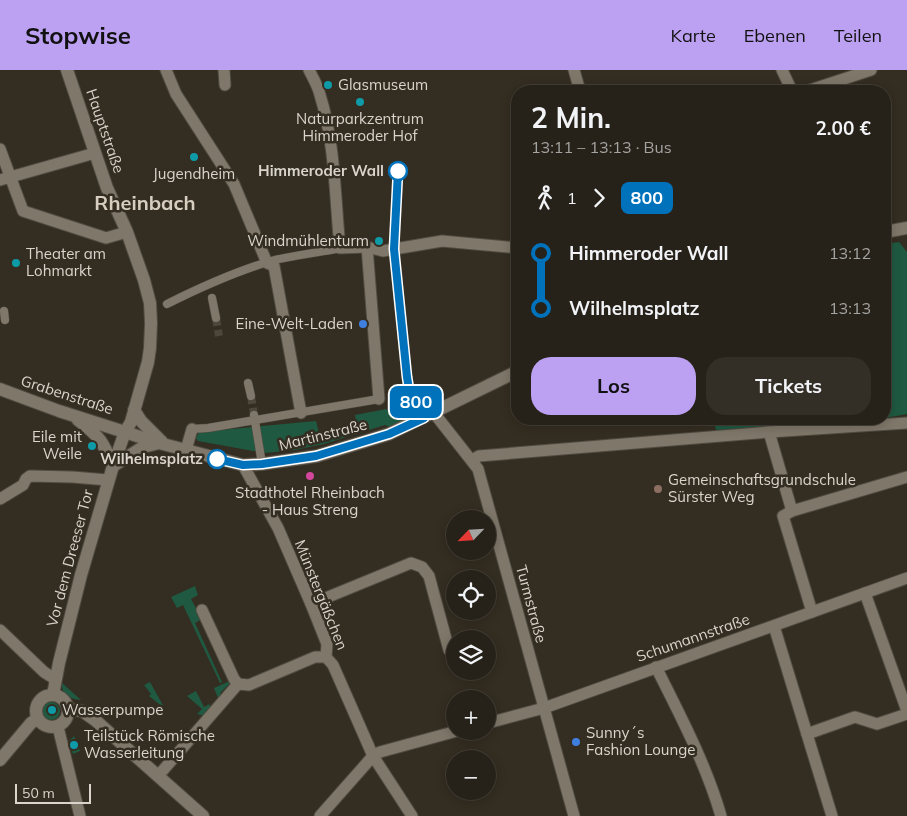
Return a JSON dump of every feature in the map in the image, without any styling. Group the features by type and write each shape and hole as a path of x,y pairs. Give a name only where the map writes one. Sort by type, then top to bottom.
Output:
{"main road":[{"name":"Hauptstraße","path":"67,70 107,188 127,232 150,303 151,323 148,362 131,422 125,432"},
{"path":"891,231 907,228"},
{"name":"Martinstraße","path":"125,432 243,465 316,456 389,434 511,374"},
{"name":"Grabenstraße","path":"0,389 24,399 125,432"},
{"path":"71,414 102,441 113,466 143,447 161,443 141,421 134,410"},
{"name":"Vor dem Dreeser Tor","path":"53,695 81,576 108,480 125,432"},
{"path":"53,695 65,701 68,709 68,716 58,727 50,728 42,725 35,714 36,704 43,697 53,695"},
{"path":"68,709 82,711 95,720 203,816"},
{"path":"0,760 31,723 37,719"}],"street":[{"path":"166,70 176,94 234,184 267,263 274,266 301,413"},
{"path":"224,70 224,85"},
{"path":"309,70 320,94 326,119 331,153 336,249"},
{"path":"574,70 578,85"},
{"path":"782,70 789,85"},
{"path":"825,85 871,70"},
{"path":"0,149 5,179 24,216 106,238 127,232"},
{"path":"5,179 95,153"},
{"path":"166,304 267,263 336,249 367,247 383,251 442,241 511,247"},
{"path":"186,450 192,430 255,417 301,413 379,399 380,385 367,247"},
{"path":"212,298 216,318"},
{"path":"4,311 5,320"},
{"path":"248,383 251,396"},
{"name":"Turmstraße","path":"434,413 478,469 574,816"},
{"path":"255,417 262,464"},
{"path":"891,424 907,423"},
{"path":"472,460 479,456 876,425"},
{"path":"769,432 792,511"},
{"name":"Münstergäßchen","path":"243,465 278,528 327,644 326,657 334,665 373,756 412,816"},
{"path":"0,499 23,485 30,476 108,480"},
{"path":"812,612 783,516 792,511 907,477"},
{"path":"311,604 411,563 422,566 429,576 446,639"},
{"name":"Schumannstraße","path":"496,721 544,708 907,578"},
{"path":"807,734 855,717 877,724 907,712 865,593"},
{"path":"202,610 238,684 249,685 314,657 326,657"},
{"path":"774,626 832,816"},
{"path":"0,630 44,672 56,679"},
{"path":"656,667 689,733 714,792 721,816"},
{"path":"158,776 238,684"},
{"path":"58,727 80,816"},
{"path":"320,816 373,756 380,752 446,734"}],"green space":[{"path":"899,242 907,252 907,414 891,417 891,243"},
{"path":"411,404 413,410 411,417 390,427 385,425 324,444 295,450 265,453 198,441 196,438 199,432 316,421 319,433 357,426 355,415 386,409 400,414 406,411"},
{"path":"714,425 785,425 717,432"},
{"path":"195,586 198,595 191,599 202,619 195,623 222,682 220,683 183,605 177,608 171,597"},
{"path":"230,681 231,685 229,684 220,693 224,696 218,698 214,688"},
{"path":"150,682 164,708 149,696 151,694 144,685"},
{"path":"62,683 81,700 67,696 63,691"},
{"path":"196,691 204,707 210,704 205,714 197,714 202,709 187,696"},
{"path":"47,702 55,702 60,707 58,718 47,720 42,715 42,707"},
{"path":"74,736 80,751 73,754 69,741"}],"tunnel":[{"path":"216,318 219,336"},
{"path":"251,396 254,415"}],"bus line":[{"name":"800","path":"217,459 243,465 283,462 316,456 389,434 424,418 409,389 407,377 394,249 398,171"}],"place":[{"name":"Glasmuseum","path":"328,85"},
{"name":"Naturparkzentrum Himmeroder Hof","path":"360,102"},
{"name":"Jugendheim","path":"194,157"},
{"name":"Himmeroder Wall","path":"398,171"},
{"name":"Windmühlenturm","path":"379,241"},
{"name":"Theater am Lohmarkt","path":"16,263"},
{"name":"Eine-Welt-Laden","path":"363,324"},
{"name":"Eile mit Weile","path":"92,446"},
{"name":"Wilhelmsplatz","path":"217,459"},
{"name":"Stadthotel Rheinbach - Haus Streng","path":"310,476"},
{"name":"Gemeinschaftsgrundschule Sürster Weg","path":"658,489"},
{"name":"Wasserpumpe","path":"52,710"},
{"name":"Sunny´s Fashion Lounge","path":"576,742"},
{"name":"Teilstück Römische Wasserleitung","path":"74,745"}],"district":[{"name":"Rheinbach","path":"145,203"}]}
